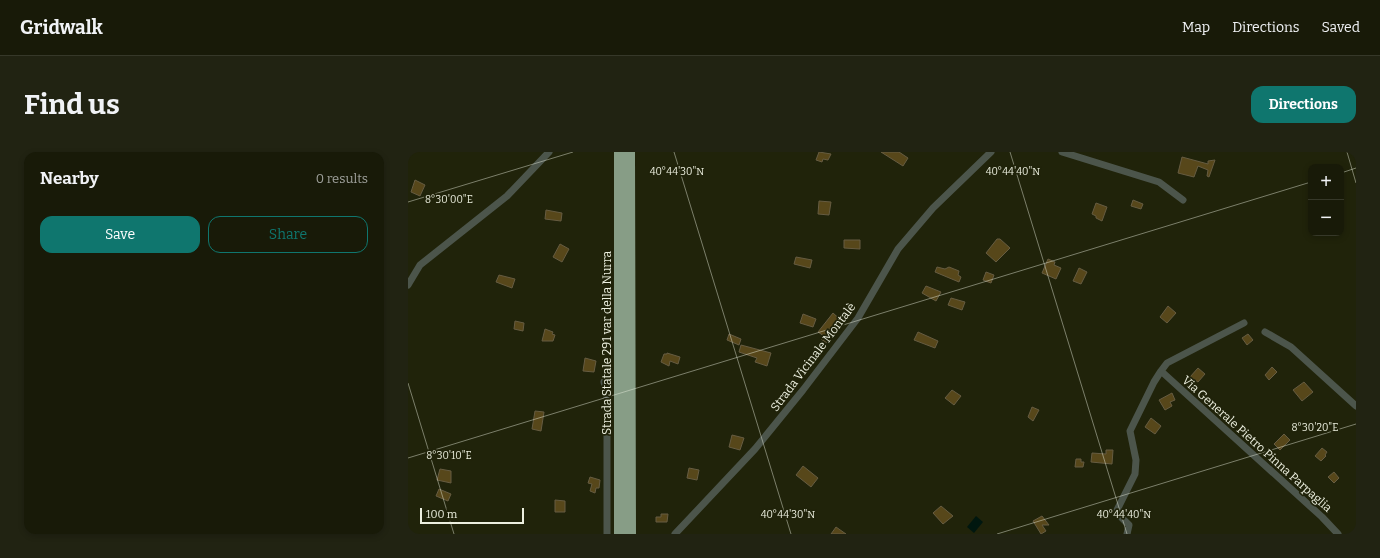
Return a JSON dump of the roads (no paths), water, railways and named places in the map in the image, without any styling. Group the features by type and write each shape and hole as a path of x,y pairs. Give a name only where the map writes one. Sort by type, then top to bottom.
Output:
{"highway":[{"name":"Strada Statale 291 var della Nurra","path":"620,152 620,534"},
{"name":"Strada Statale 291 var della Nurra","path":"629,152 630,534"}],"street":[{"path":"408,285 420,266 507,196 549,152"},
{"name":"Strada Vicinale Montalè","path":"675,534 755,449 803,390 858,318 898,249 933,208 991,152"},
{"path":"1062,152 1159,182 1182,200"},
{"path":"1127,534 1129,525 1116,512 1135,474 1136,460 1130,431 1154,382 1167,363 1244,323"},
{"path":"1265,332 1291,346 1356,406"},
{"name":"Via Generale Pietro Pinna Parpaglia","path":"1161,371 1322,517 1338,534"},
{"path":"604,382 607,393 607,534"}]}
